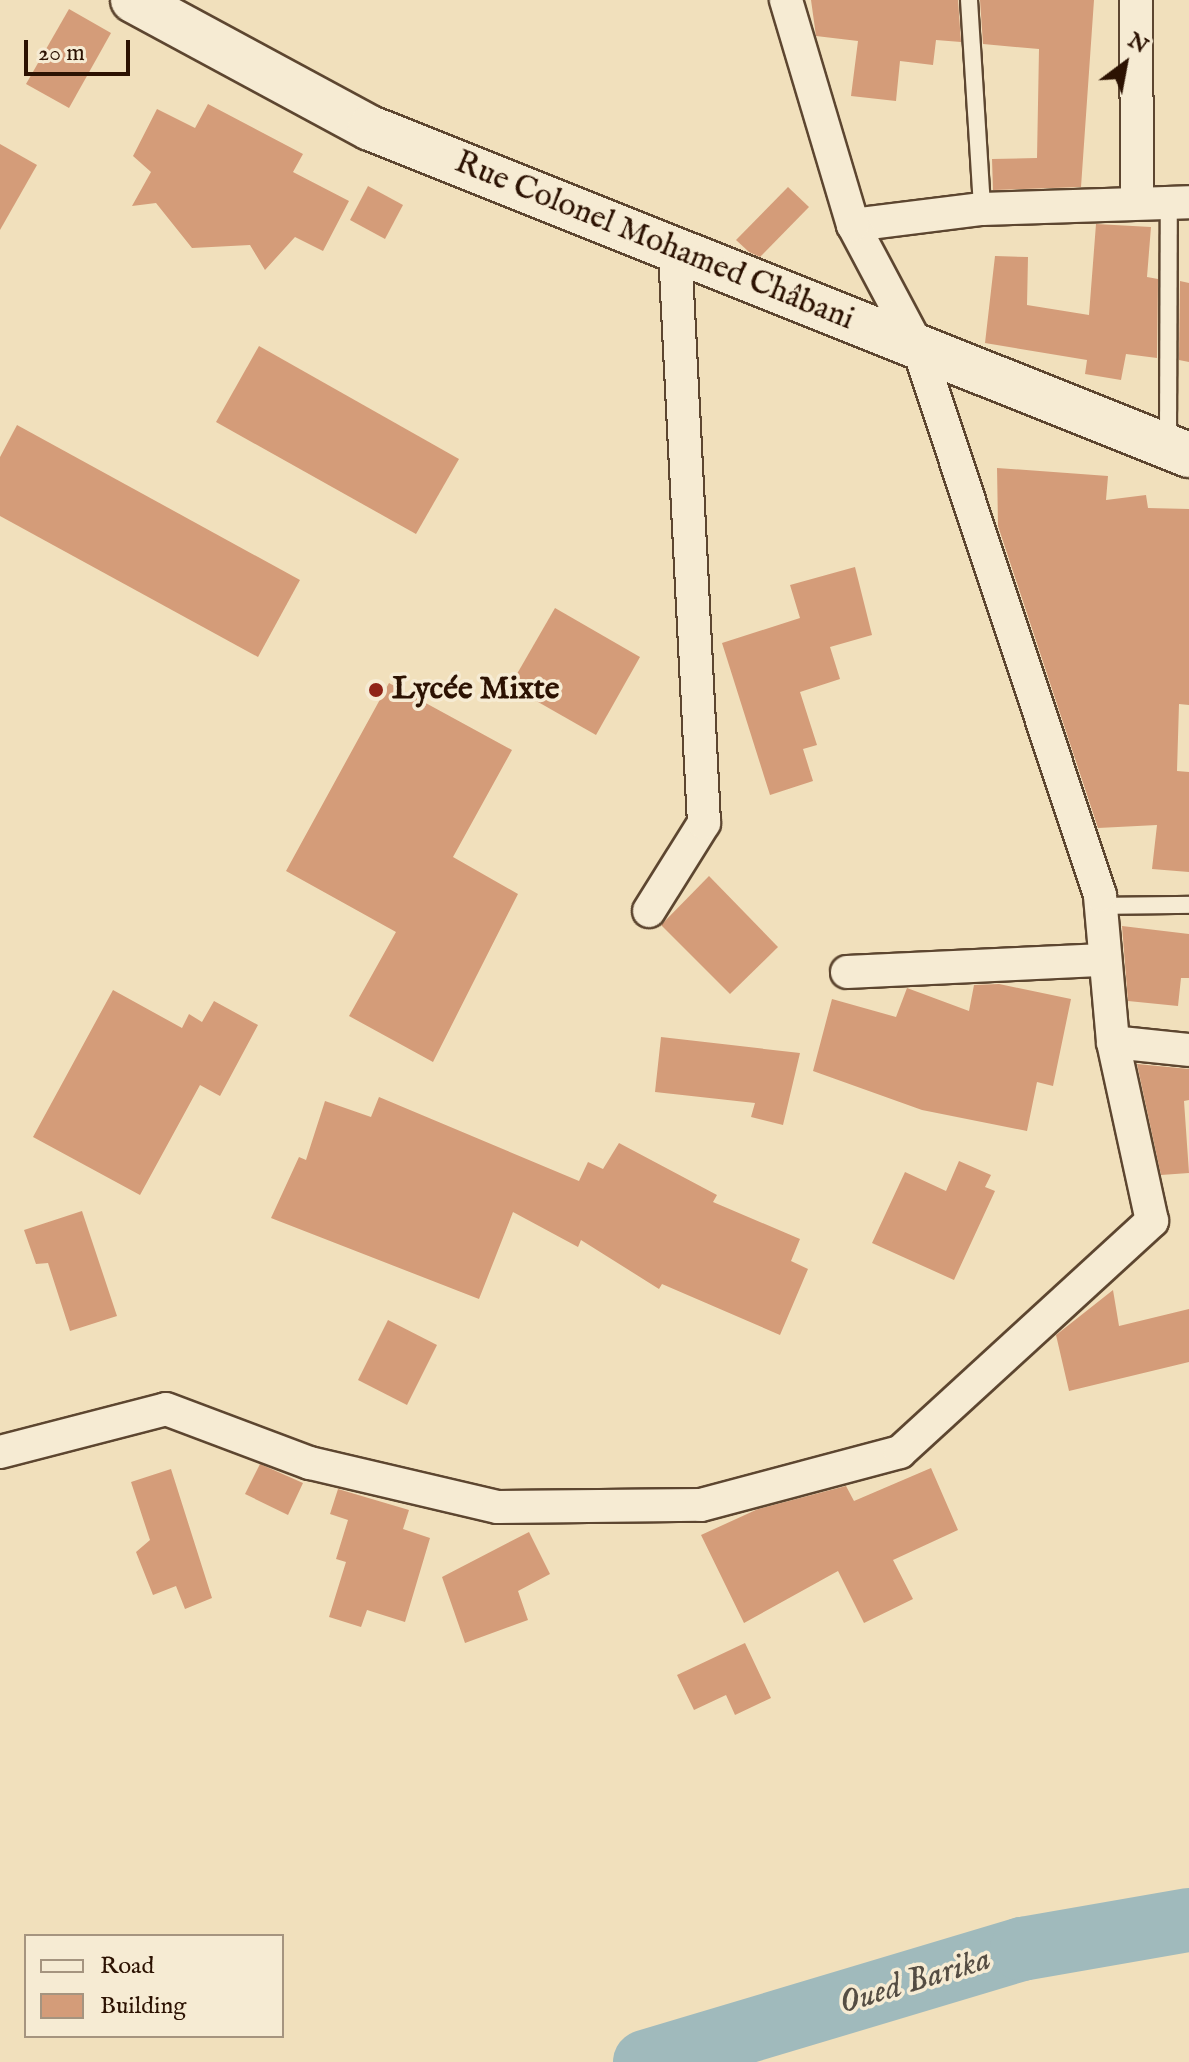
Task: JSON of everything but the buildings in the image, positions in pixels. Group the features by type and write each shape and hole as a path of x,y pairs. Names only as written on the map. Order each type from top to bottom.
{"main road":[{"name":"Rue Colonel Mohamed Châbani","path":"133,0 370,128 1178,451"}],"street":[{"path":"0,1452 166,1409 310,1463 498,1507 701,1505 900,1452 1152,1221 1113,1042 1101,906 918,347 853,225 786,0"},
{"path":"853,225 982,209 1165,203 1136,0"},
{"path":"649,911 704,823 675,250"},
{"path":"847,972 1104,960"},
{"path":"1113,1042 1189,1050"}],"lane":[{"path":"969,0 982,209"},
{"path":"1165,203 1178,451"},
{"path":"1101,906 1189,905"}],"waterway":[{"name":"Oued Barika","path":"645,2062 1022,1949 1189,1920"}],"place":[{"name":"Lycée Mixte","path":"376,690"}]}
